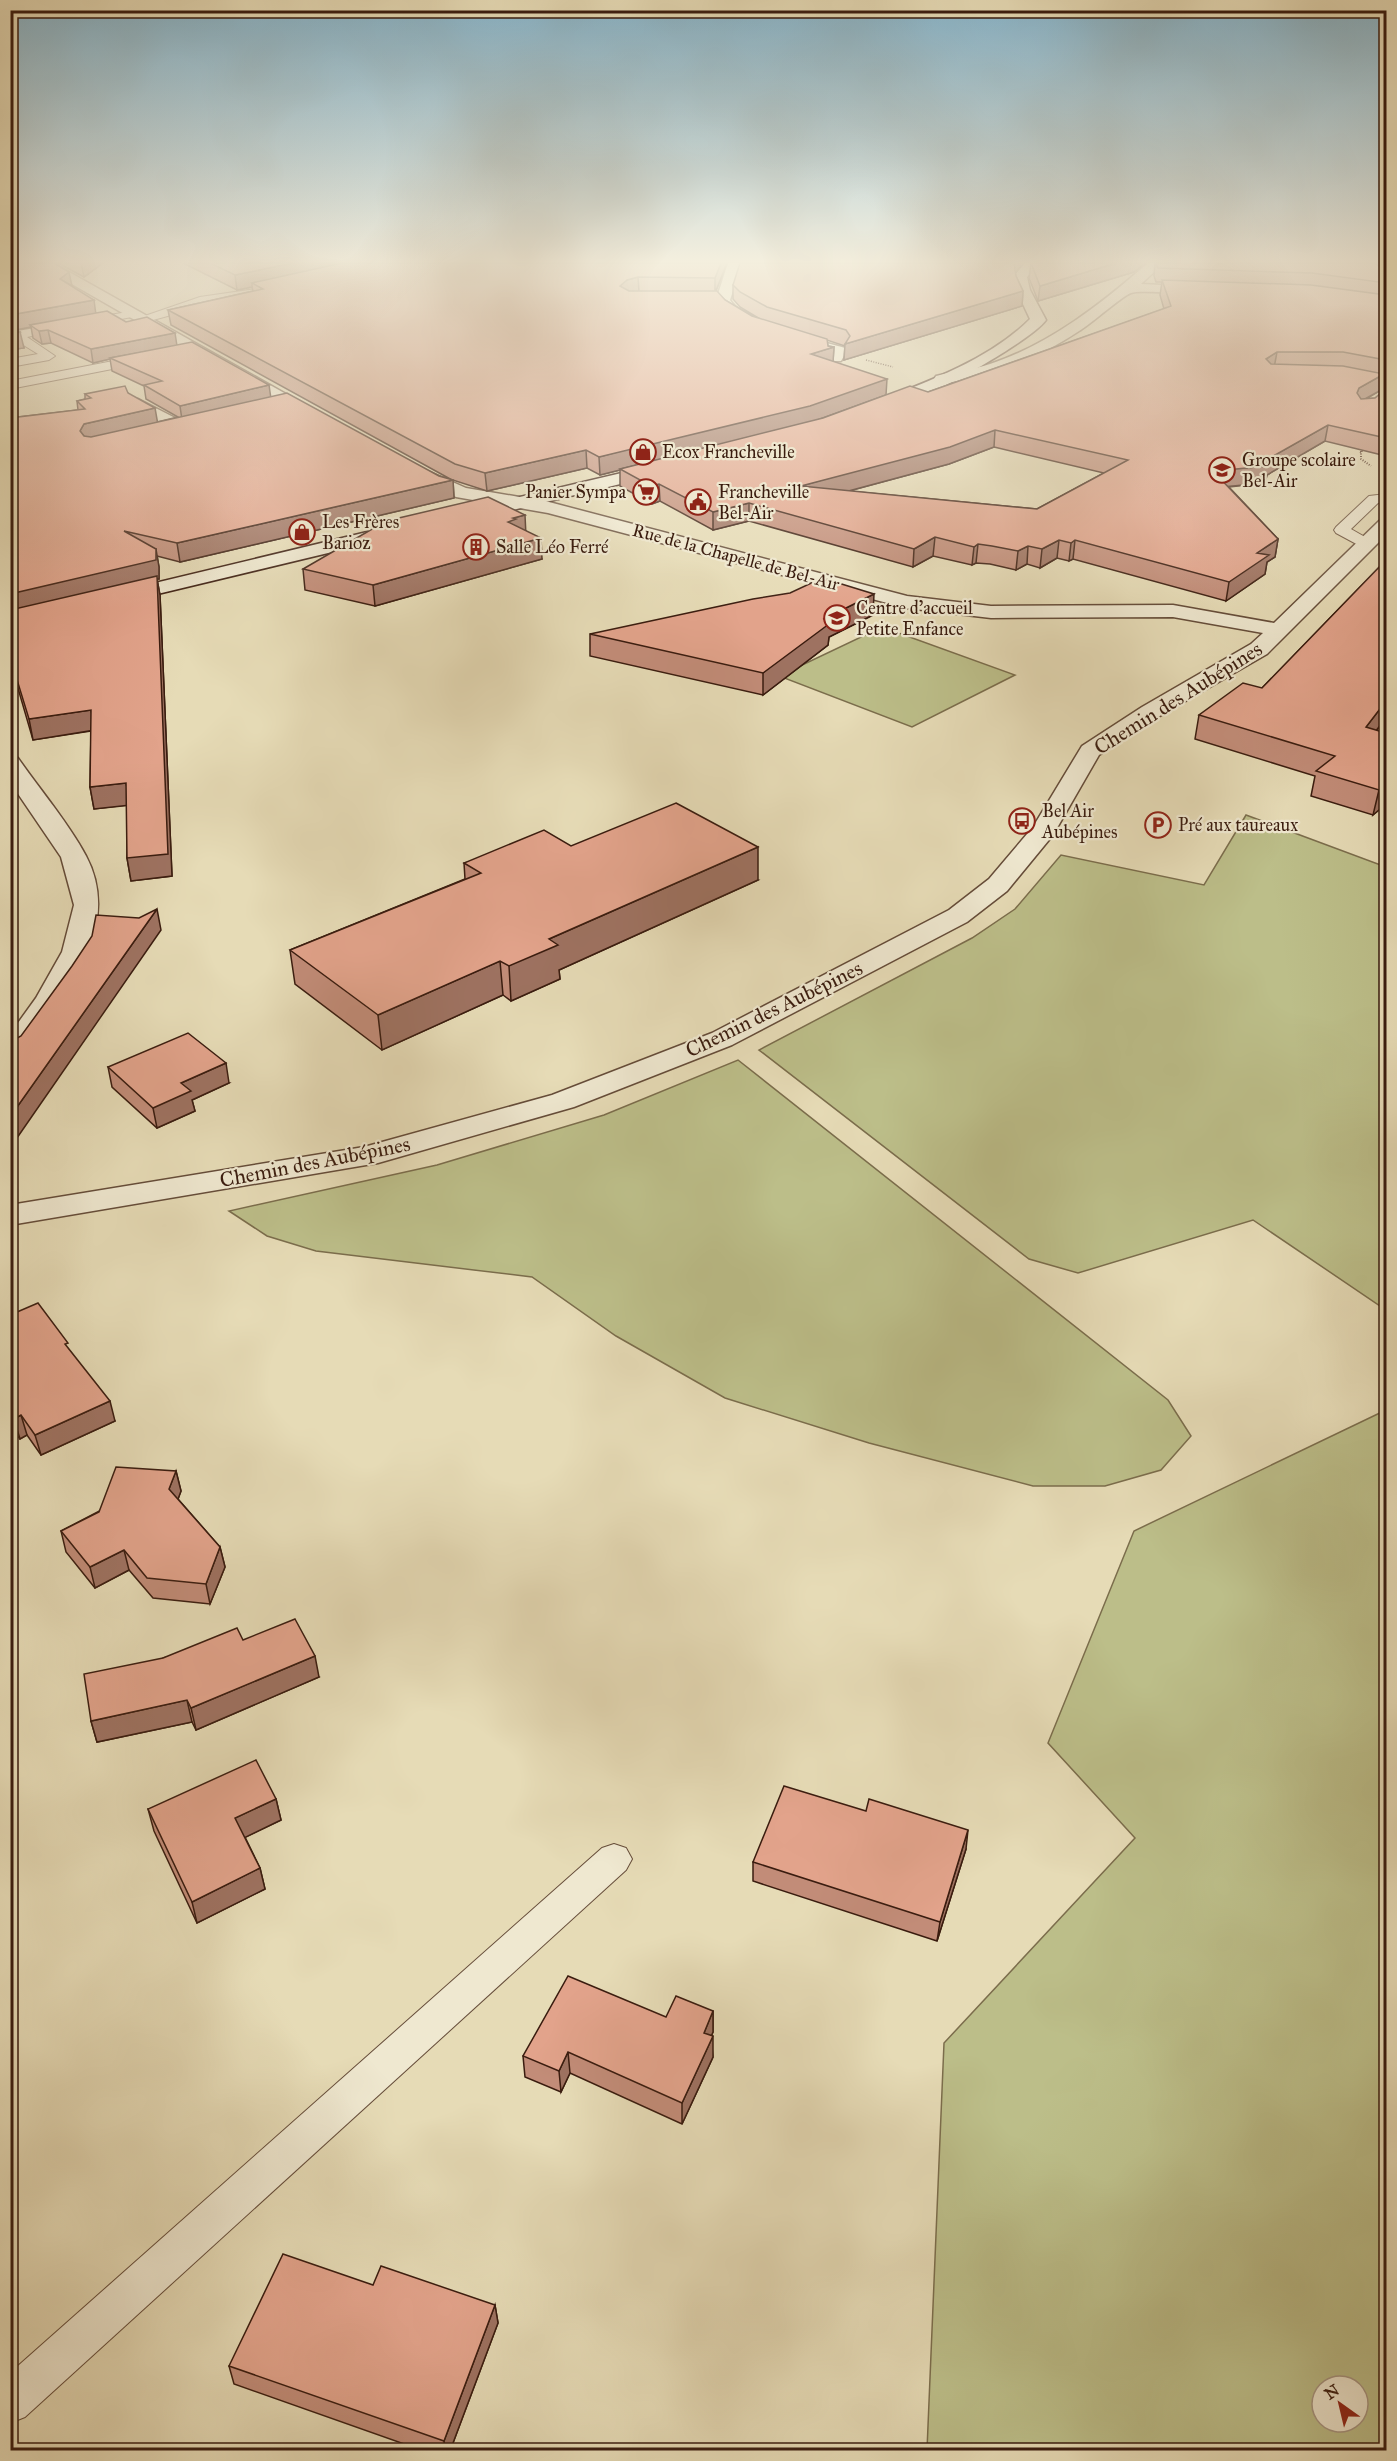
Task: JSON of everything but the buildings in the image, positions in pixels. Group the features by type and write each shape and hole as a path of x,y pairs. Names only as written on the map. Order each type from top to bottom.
{"street":[{"path":"246,378 328,423"},
{"path":"856,414 947,378"},
{"path":"267,407 289,402"},
{"path":"138,404 179,427"},
{"path":"158,432 201,422"},
{"name":"Rue de la Chapelle de Bel-Air","path":"398,461 448,488 577,515 906,602 991,612 1173,611 1279,630"},
{"path":"442,521 684,463"},
{"path":"100,601 411,528"},
{"name":"Chemin des Aubépines","path":"10,1215 367,1156 563,1101 722,1039 958,916 998,885 1044,830 1090,751 1150,712 1239,663 1259,649 1380,534"},
{"path":"10,763 74,857 87,905 76,952 50,999 10,1055"}],"lane":[{"path":"10,385 43,378"},
{"path":"28,391 49,378"},
{"path":"1380,534 1341,531 1374,499 1386,498"},
{"path":"10,2402 614,1859"}],"path":[{"path":"937,378 942,379"},
{"path":"1370,445 1360,452 1362,459 1371,466"}],"green space":[{"path":"882,627 1015,675 912,727 779,676"},
{"path":"1246,815 1386,867 1386,1310 1253,1220 1078,1273 1029,1259 759,1050 972,938 1015,909 1061,855 1204,885"},
{"path":"738,1060 1168,1400 1191,1436 1161,1470 1105,1486 1033,1486 869,1443 725,1398 616,1336 532,1277 316,1251 267,1236 229,1211 437,1165 604,1115"},
{"path":"1386,1410 1386,2450 927,2450 944,2043 1135,1838 1048,1743 1134,1531"}],"place":[{"name":"Ecox Francheville","path":"643,452"},
{"name":"Groupe scolaire Bel-Air","path":"1222,470"},
{"name":"Panier Sympa","path":"646,492"},
{"name":"Francheville Bel-Air","path":"698,502"},
{"name":"Les Frères Barioz","path":"302,532"},
{"name":"Salle Léo Ferré","path":"476,547"},
{"name":"Centre d'accueil Petite Enfance","path":"837,618"},
{"name":"Bel Air Aubépines","path":"1022,821"},
{"name":"Pré aux taureaux","path":"1158,825"}]}
